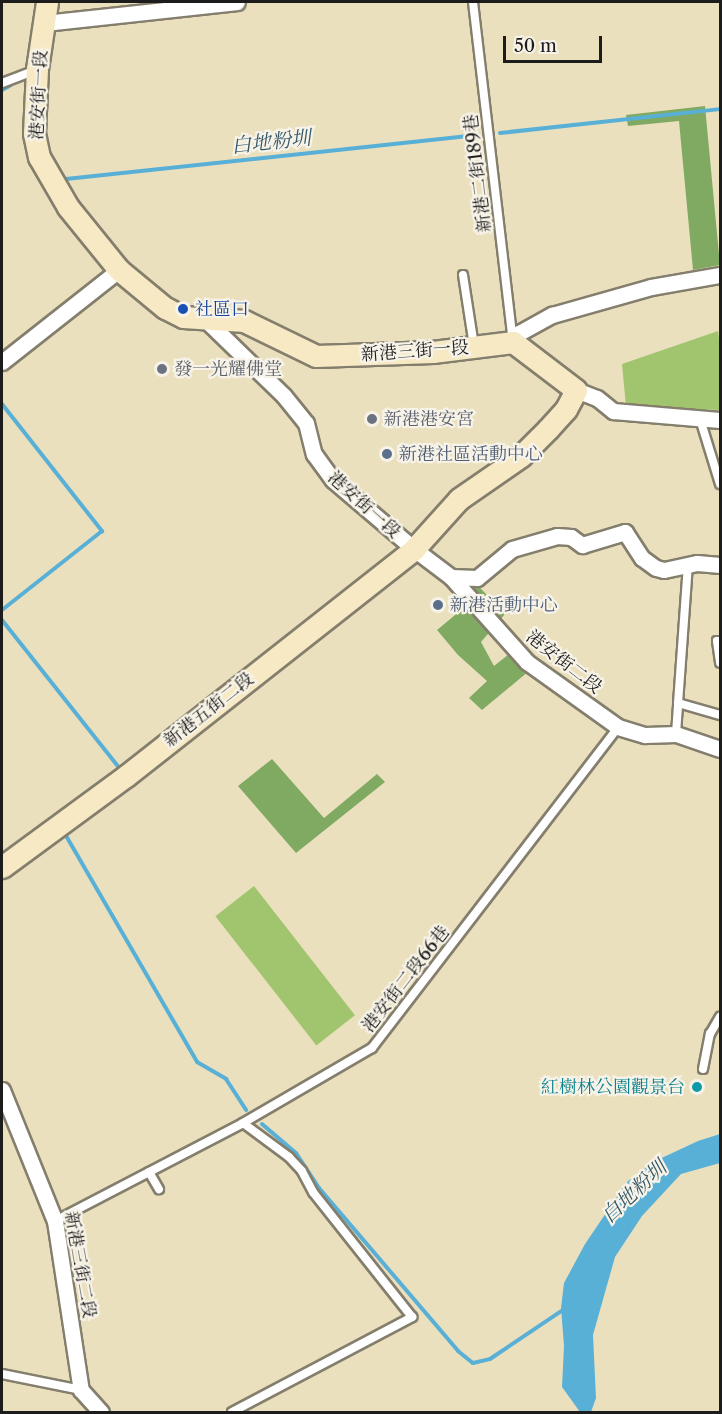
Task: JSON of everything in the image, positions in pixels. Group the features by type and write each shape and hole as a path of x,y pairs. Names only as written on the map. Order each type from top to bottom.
{"street":[{"name":"港安街一段","path":"47,2 37,69 34,133 39,157 68,207 119,270"},
{"path":"45,23 237,2"},
{"path":"2,362 119,270"},
{"name":"新港三街一段","path":"119,270 165,308 183,317 207,321 244,321 316,356 433,352 513,342"},
{"path":"720,275 651,287 552,315 519,333 513,342 576,390 597,398 613,411 720,420"},
{"name":"港安街一段","path":"207,321 284,396 306,423 315,454 333,480 414,549"},
{"name":"新港五街二段","path":"2,867 126,776 414,549 459,499 521,456 566,409 576,390"},
{"path":"451,577 477,578 513,549 562,535 571,537 582,545 626,532 648,564 664,570 688,564 720,565"},
{"name":"港安街二段","path":"414,549 451,577 489,623 526,662 618,727 645,735 676,734 720,749"},
{"name":"新港三街二段","path":"2,1090 55,1221 81,1390"},
{"path":"81,1390 101,1413"}],"lane":[{"name":"新港二街189巷","path":"473,2 513,342"},
{"path":"2,83 37,69"},
{"path":"463,275 474,347"},
{"path":"700,419 720,484"},
{"path":"676,734 688,564"},
{"path":"720,640 717,641 720,663"},
{"path":"678,704 720,715"},
{"name":"港安街二段66巷","path":"55,1221 243,1123 372,1048 618,727"},
{"path":"691,739 720,742"},
{"path":"703,1069 710,1034 720,1017"},
{"path":"232,1413 412,1317 313,1192 303,1171 289,1157 243,1123"},
{"path":"149,1172 159,1189"},
{"path":"2,1374 81,1390"}],"green space":[{"path":"705,106 720,265 693,270 679,121 628,126 626,115"},
{"path":"718,331 720,410 626,407 622,364"},
{"path":"465,572 505,614 481,642 494,666 509,654 529,671 482,710 469,698 487,681 458,655 437,630 472,601"},
{"path":"272,759 324,818 377,774 385,782 296,853 238,786"},
{"path":"254,886 355,1015 316,1045 215,916"}],"water":[{"path":"720,1134 720,1163 681,1174 642,1216 615,1257 593,1335 596,1398 591,1412 580,1412 562,1387 564,1346 561,1308 564,1283 585,1244 627,1182 653,1162 698,1141"}],"waterway":[{"name":"白地粉圳","path":"2,90 11,85"},
{"name":"白地粉圳","path":"500,133 720,109"},
{"name":"白地粉圳","path":"66,179 478,135"},
{"path":"2,404 102,531 2,610"},
{"path":"2,620 120,769 118,771"},
{"path":"65,834 197,1062 226,1079 246,1110"},
{"path":"262,1124 296,1153 319,1188 458,1351 473,1363 490,1359 566,1308"}],"place":[{"name":"社區口","path":"183,309"},
{"name":"發一光耀佛堂","path":"162,369"},
{"name":"新港港安宮","path":"372,419"},
{"name":"新港社區活動中心","path":"387,454"},
{"name":"新港活動中心","path":"438,605"},
{"name":"紅樹林公園觀景台","path":"697,1087"}]}
